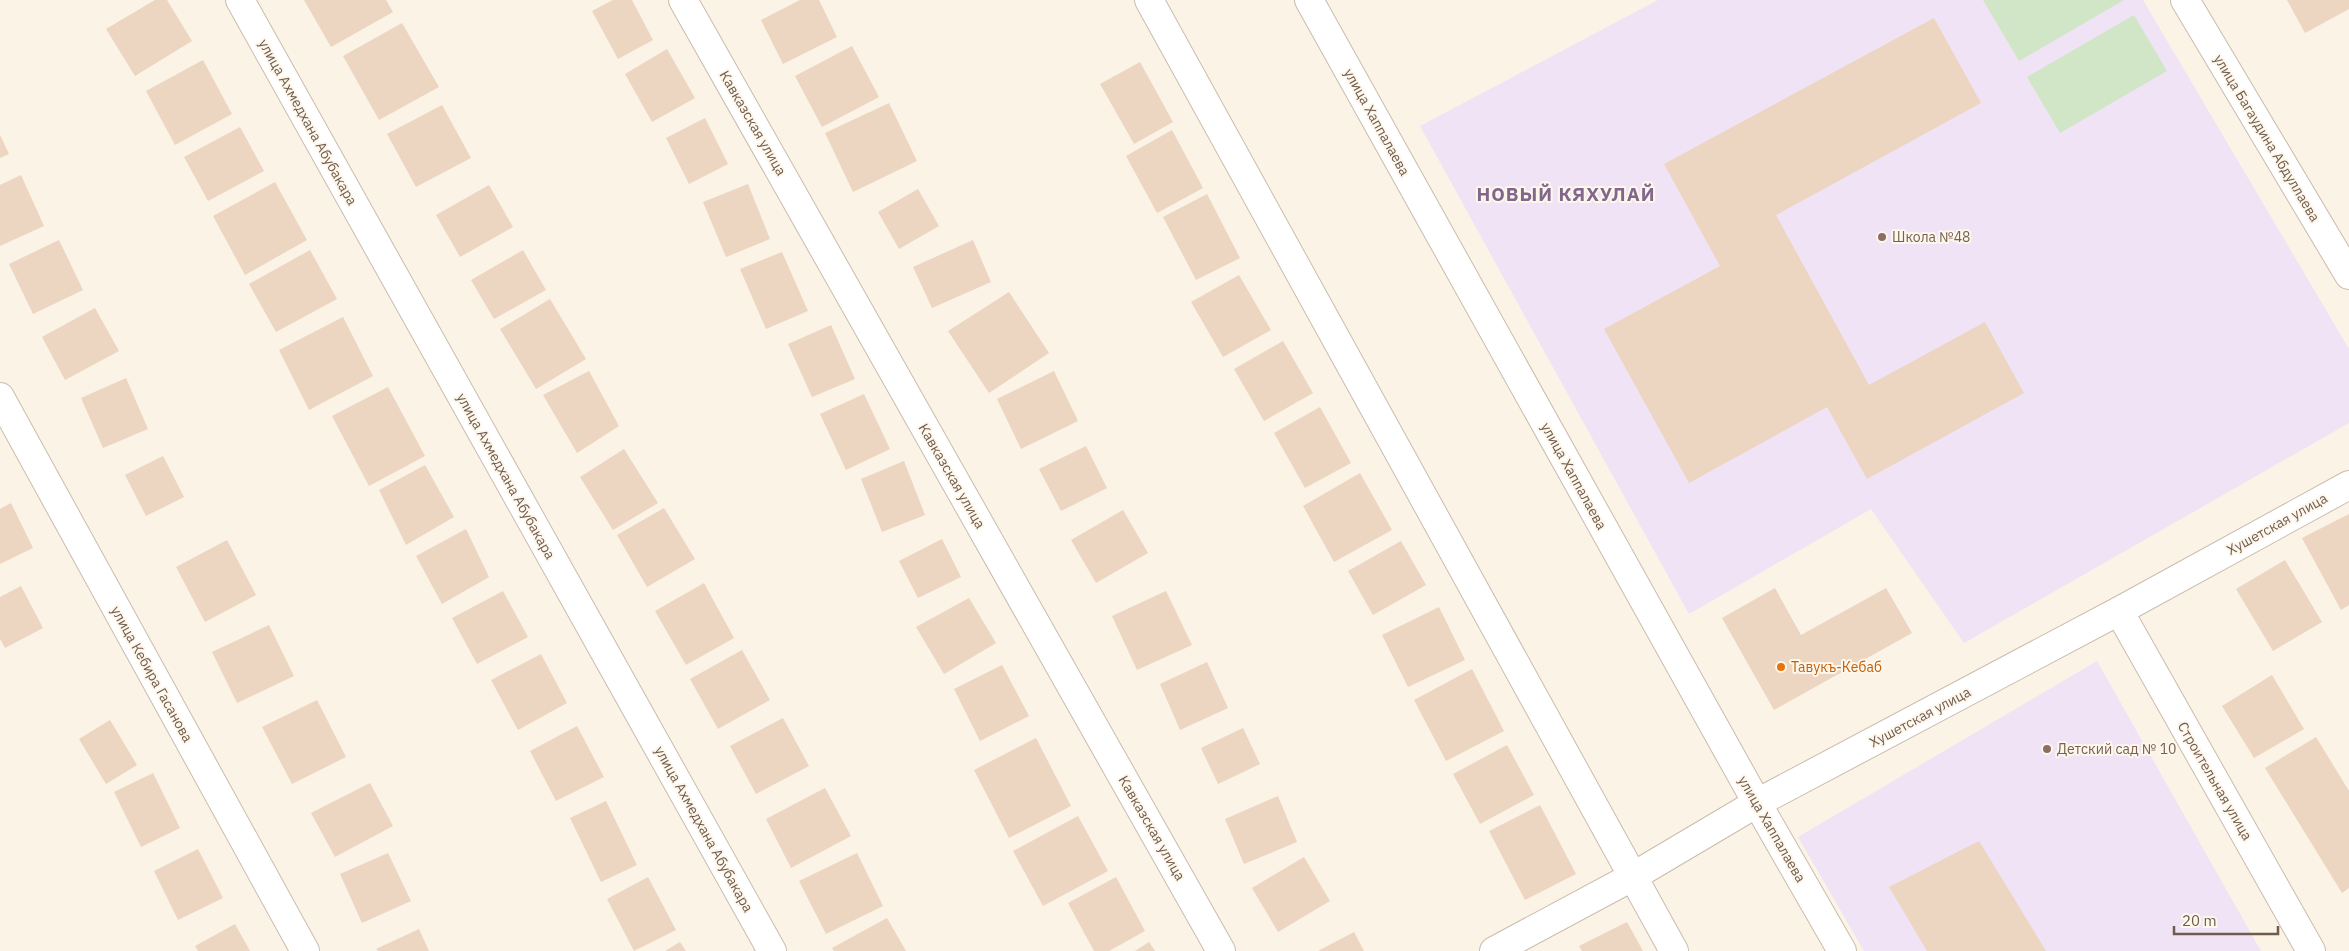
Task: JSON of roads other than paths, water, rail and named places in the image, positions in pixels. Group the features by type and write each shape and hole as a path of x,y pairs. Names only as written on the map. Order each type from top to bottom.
{"street":[{"name":"улица Ахмедхана Абубакара","path":"240,0 772,951"},
{"name":"Кавказская улица","path":"683,0 1221,951"},
{"path":"1149,0 1674,951"},
{"name":"улица Хаппалаева","path":"1309,0 1757,803 1842,951"},
{"name":"улица Багаудина Абдуллаева","path":"2185,0 2349,275"},
{"name":"улица Кебира Гасанова","path":"0,397 305,951"},
{"name":"Хушетская улица","path":"1494,951 1632,877 1757,803 2119,611 2349,485"},
{"name":"Строительная улица","path":"2119,611 2311,951"}],"place":[{"name":"Школа №48","path":"1882,237"},
{"name":"Тавукъ-Кебаб","path":"1781,667"},
{"name":"Детский сад № 10","path":"2047,749"}],"district":[{"name":"НОВЫЙ КЯХУЛАЙ","path":"1566,194"}]}
